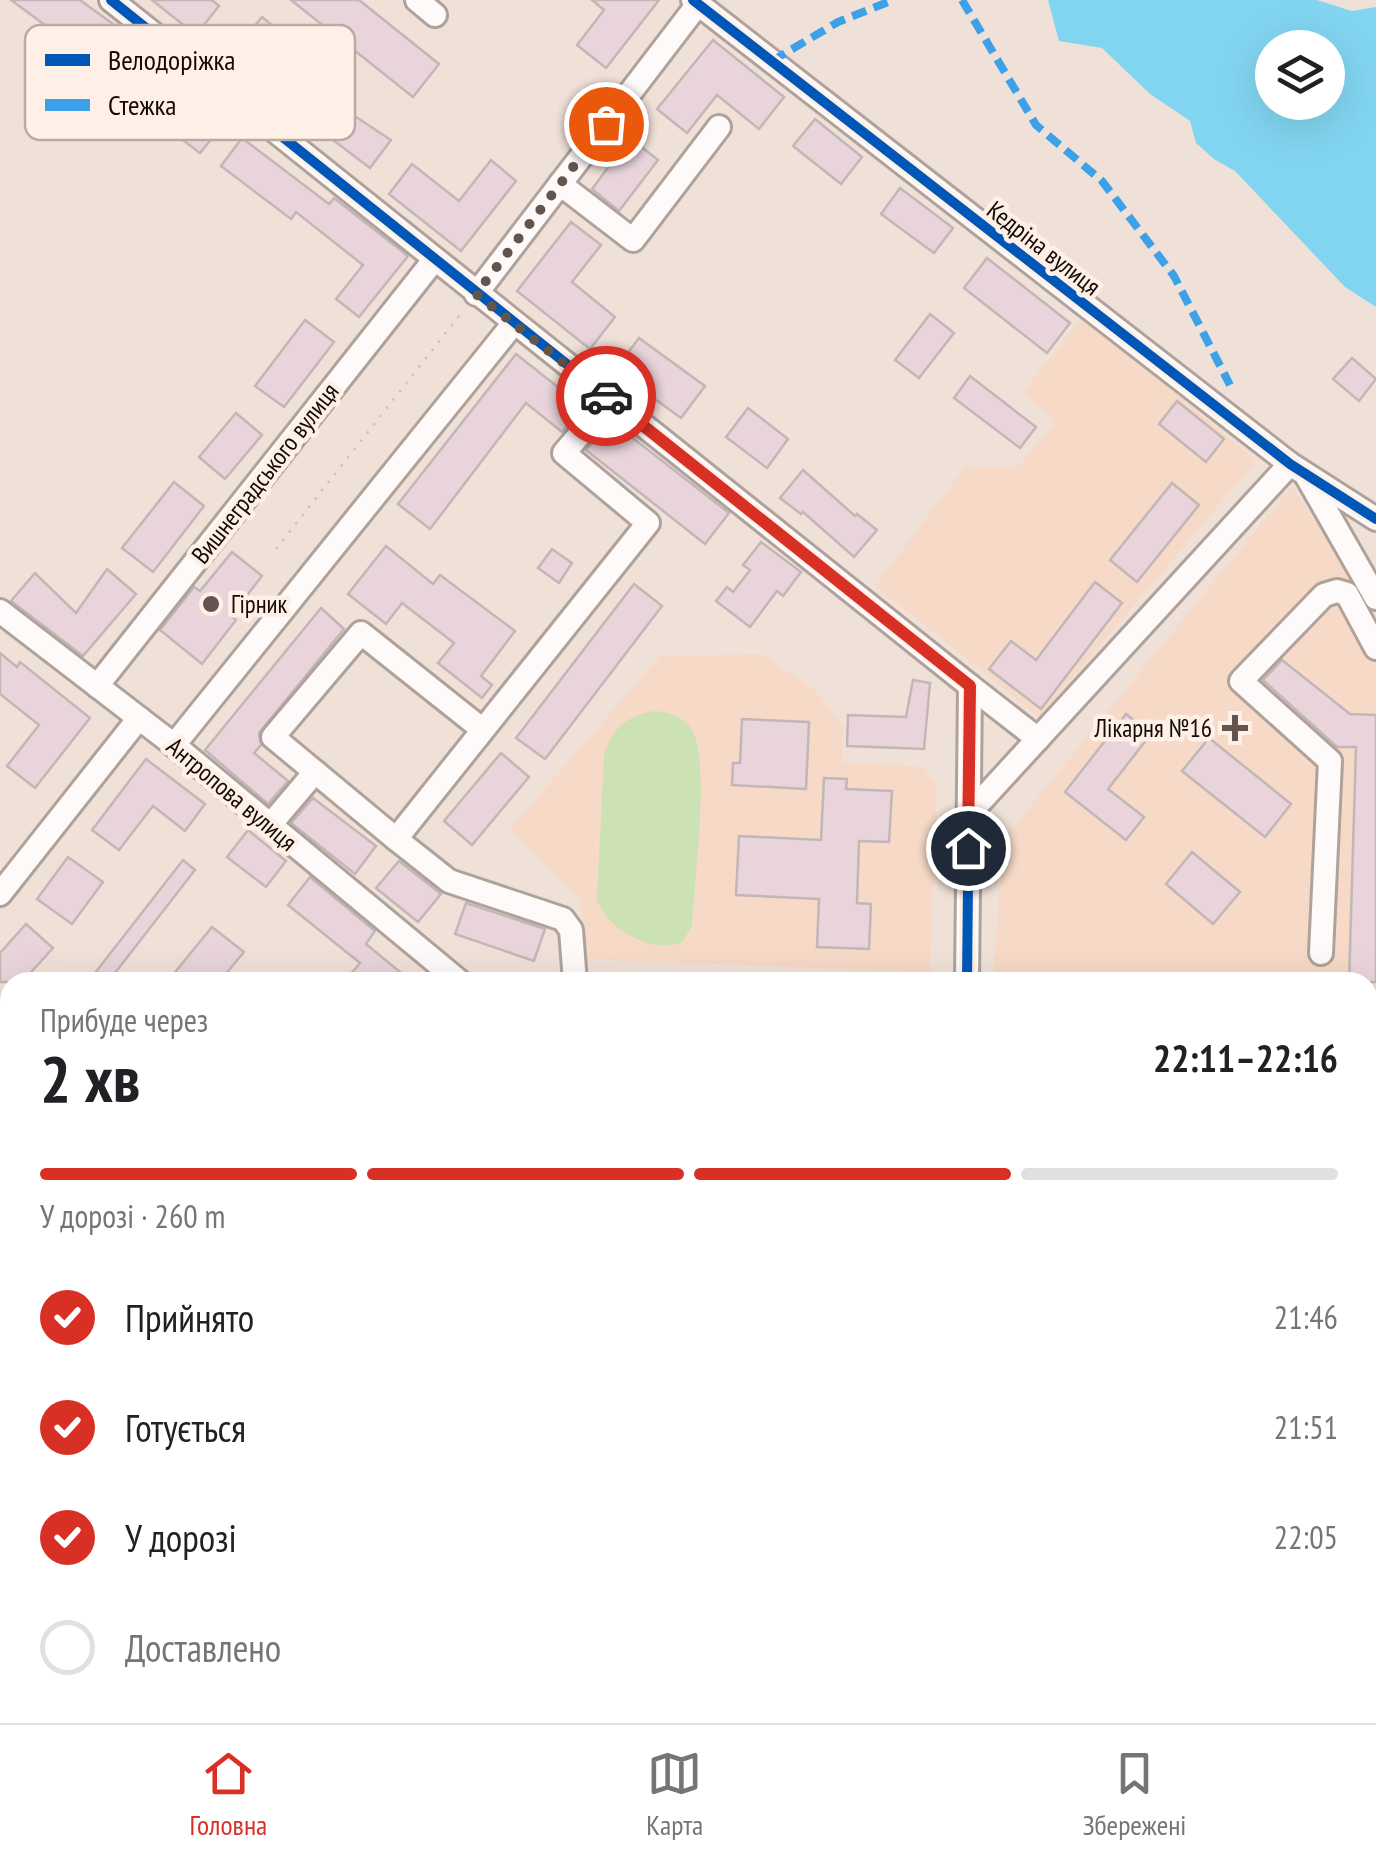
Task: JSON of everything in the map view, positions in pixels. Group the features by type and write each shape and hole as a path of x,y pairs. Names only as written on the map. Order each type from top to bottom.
{"street":[{"path":"111,0 142,25"},
{"path":"476,294 696,2"},
{"name":"Кедріна вулиця","path":"696,2 1297,469 1376,519"},
{"path":"560,184 632,240 719,127"},
{"path":"285,140 1038,739"},
{"name":"Вишнеградського вулиця","path":"97,686 434,260"},
{"path":"174,746 514,323"},
{"path":"396,839 648,523 564,454 610,400"},
{"path":"969,814 1297,469"},
{"name":"Кедріна вулиця","path":"1297,469 1376,598"},
{"path":"1376,566 1376,598"},
{"path":"1321,953 1330,762 1241,681 1324,596 1336,590 1347,594 1376,648"},
{"name":"Антропова вулиця","path":"0,611 174,746 448,972"},
{"path":"483,730 361,634 273,737 449,881 563,919 571,930 574,972"},
{"path":"967,972 970,686"},
{"path":"0,894 138,718"},
{"path":"270,825 316,772"}],"path":[{"path":"276,548 476,294"}],"shaded area":[{"path":"1084,316 1256,461 1039,717 875,586 965,467 1018,467 1056,421 1022,393"},
{"name":"Лікарня №16","path":"1292,486 1376,616 1376,972 994,972 1003,840"},
{"path":"762,654 814,689 843,726 842,762 923,767 937,784 930,972 586,959 580,899 510,829 660,656"}],"green space":[{"path":"654,711 676,716 690,727 698,748 700,771 692,926 682,942 670,945 632,937 610,920 597,899 604,755 611,737 622,725"}],"water":[{"path":"1048,0 1317,0 1352,11 1376,7 1376,307 1345,287 1235,171 1196,143 1190,121 1150,94 1102,48 1059,41"}],"building":[{"path":"11,0 80,0 113,24 112,25 45,25"},
{"path":"152,0 212,0 219,6 204,25 183,25"},
{"path":"291,0 359,0 439,64 413,97 355,51 355,25 322,25"},
{"path":"592,0 659,0 606,68 577,45 604,10"},
{"path":"262,17 272,25 256,25"},
{"path":"713,40 784,97 759,129 717,95 687,133 657,109"},
{"path":"355,116 391,140 370,168 333,140 355,140"},
{"path":"815,119 862,157 841,184 793,146"},
{"path":"630,138 658,160 619,211 592,189"},
{"path":"183,140 211,140 200,153"},
{"path":"240,140 245,140 329,204 334,198 408,256 359,317 336,299 363,265 296,212 291,219 221,166"},
{"path":"491,160 516,181 461,251 389,194 412,164 459,201"},
{"path":"900,188 953,228 934,253 881,214"},
{"path":"571,222 601,245 572,282 615,317 590,349 517,291"},
{"path":"987,258 1070,323 1047,353 964,288"},
{"path":"930,314 954,333 919,378 895,360"},
{"path":"305,320 334,342 284,407 255,386"},
{"path":"639,338 705,386 681,418 615,370"},
{"path":"516,354 583,407 562,432 526,403 430,529 398,504"},
{"path":"1352,358 1376,379 1359,401 1333,379"},
{"path":"970,376 1036,427 1020,448 954,398"},
{"path":"1177,401 1224,439 1206,462 1159,424"},
{"path":"748,408 788,439 767,468 726,437"},
{"path":"236,413 262,435 225,479 199,457"},
{"path":"611,421 729,513 705,544 586,450"},
{"path":"803,470 877,530 854,557 803,512 780,498"},
{"path":"174,482 204,506 153,572 122,548"},
{"path":"1172,483 1199,505 1137,582 1110,560"},
{"path":"761,542 801,572 783,596 777,591 750,627 716,601 727,587 733,592 750,570 743,565"},
{"path":"386,546 433,584 440,575 515,631 481,676 492,685 482,698 438,663 454,643 402,603 386,624 348,594"},
{"path":"552,549 572,563 559,583 538,568"},
{"name":"Гірник","path":"232,552 262,576 231,616 236,620 202,664 160,630 194,587 200,591"},
{"path":"107,569 136,594 83,656 11,601 35,573 76,613"},
{"path":"1095,582 1122,603 1041,709 989,669 1011,641 1036,660"},
{"path":"634,584 662,606 545,759 516,738"},
{"path":"321,608 344,629 259,733 261,745 254,753 288,781 268,804 205,750"},
{"path":"0,653 17,667 20,662 90,718 35,788 7,766 39,725 0,694"},
{"path":"1282,660 1350,714 1376,715 1376,972 1349,972 1356,747 1337,747 1263,680"},
{"path":"913,680 930,683 924,749 847,746 848,715 906,717"},
{"path":"1126,714 1151,734 1108,789 1144,817 1126,840 1065,792"},
{"path":"742,719 809,722 806,789 732,785 733,763 740,763"},
{"path":"1209,738 1291,804 1265,837 1182,771"},
{"path":"501,753 529,777 472,845 444,821"},
{"path":"146,759 205,804 185,831 153,806 119,850 92,830"},
{"path":"824,778 847,779 846,789 892,791 889,842 859,841 857,903 871,904 869,949 817,947 819,899 736,895 739,836 821,840"},
{"path":"313,798 376,846 355,874 291,823"},
{"path":"248,830 286,861 266,887 227,857"},
{"path":"1192,852 1240,892 1213,924 1166,884"},
{"path":"68,857 103,882 72,924 37,899"},
{"path":"183,860 195,870 116,972 96,972"},
{"path":"399,861 441,894 418,922 376,888"},
{"path":"310,877 375,931 366,944 400,972 352,972 360,963 288,905"},
{"path":"466,903 545,929 534,961 455,934"},
{"path":"26,924 53,948 31,972 0,972 0,953"},
{"path":"212,927 244,952 227,972 175,972"}],"marked path":[{"path":"772,61 838,22 893,0"},
{"path":"962,0 1036,125 1102,181 1174,276 1230,385"}],"cycle path":[{"path":"111,0 142,25"},
{"path":"693,0 1290,464 1376,519"},
{"path":"286,140 970,686 967,972"}],"way so far":[{"path":"606,124 476,294 606,396"}],"place":[{"name":"Гірник","path":"211,604"},
{"name":"Лікарня №16","path":"1235,728"}],"route":[{"path":"606,396 970,686 968,848"}]}
